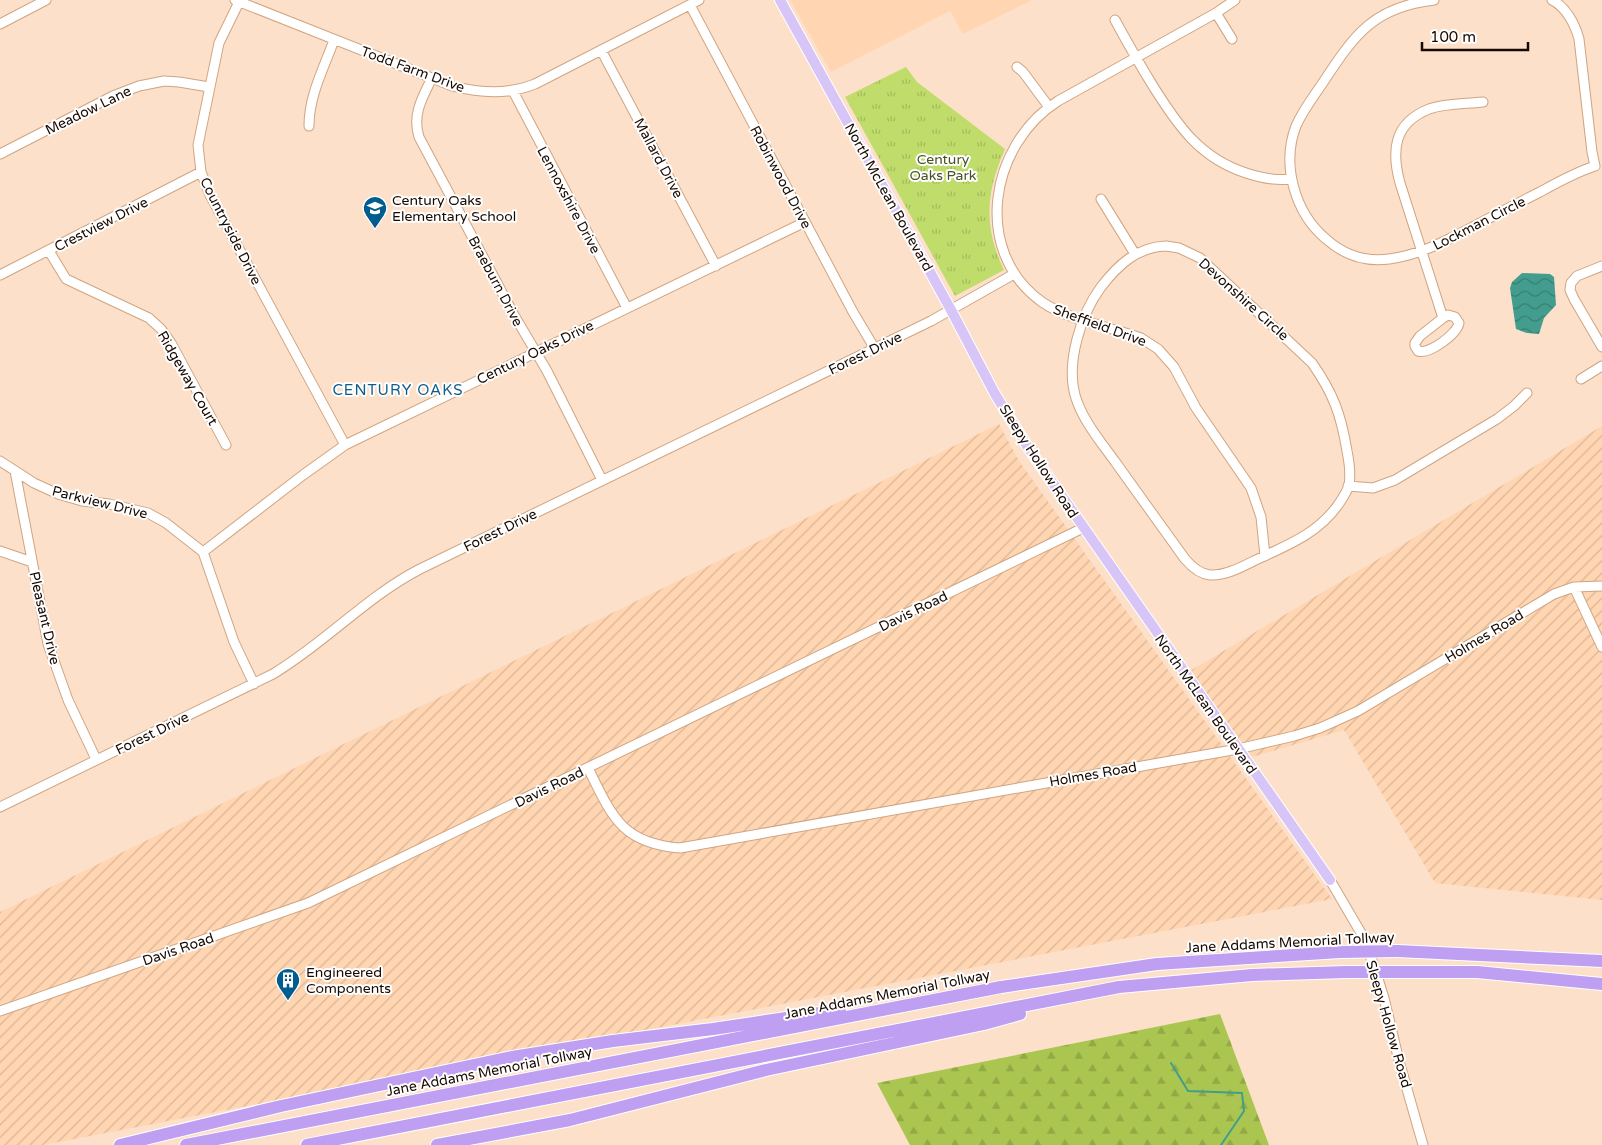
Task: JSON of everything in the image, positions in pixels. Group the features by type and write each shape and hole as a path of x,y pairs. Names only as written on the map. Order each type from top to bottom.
{"highway":[{"name":"Jane Addams Memorial Tollway","path":"186,1145 1001,987 1157,964 1340,952 1397,951 1602,961"},
{"path":"306,1145 1119,987 1252,975 1346,972 1477,972 1602,984"},
{"path":"120,1145 281,1106 512,1057 613,1041 713,1029 1001,987"},
{"path":"437,1145 570,1120 766,1070 984,1024 1094,992"}],"main road":[{"name":"North McLean Boulevard","path":"780,0 951,310 995,394"},
{"name":"Sleepy Hollow Road","path":"995,394 1029,449 1083,528"},
{"name":"North McLean Boulevard","path":"1083,528 1330,880"}],"street":[{"path":"0,24 46,0"},
{"name":"Todd Farm Drive","path":"237,1 452,86 497,93 513,91 535,84 699,0"},
{"name":"Lockman Circle","path":"1434,0 1408,4 1387,12 1370,23 1350,42 1304,110 1296,127 1291,149 1291,178 1296,196 1318,232 1340,249 1355,256 1373,260 1397,258 1431,249 1569,176 1595,166 1579,39 1572,21 1555,1"},
{"name":"Countryside Drive","path":"237,1 219,42 209,87 198,145 201,172 216,207 345,445"},
{"name":"Sheffield Drive","path":"1232,1 1216,13 1049,107 1032,123 1016,145 1004,168 998,193 998,230 1006,257 1014,274 1041,302 1059,311 1141,338 1158,349 1174,367 1196,408 1254,495 1262,517 1265,556"},
{"name":"Robinwood Drive","path":"690,5 853,312 875,349"},
{"path":"1216,13 1232,39"},
{"path":"1115,20 1136,58 1178,125 1191,140 1206,153 1224,164 1252,175 1273,179 1291,178"},
{"path":"309,126 309,112 314,94 334,40"},
{"name":"Mallard Drive","path":"601,50 716,266"},
{"path":"1017,68 1049,107"},
{"name":"Braeburn Drive","path":"432,78 417,110 419,137 514,315 547,371 602,480"},
{"name":"Meadow Lane","path":"0,154 113,96 138,86 151,83 179,82 209,87"},
{"name":"Lennoxshire Drive","path":"513,91 627,308"},
{"path":"1443,318 1396,167 1395,153 1398,138 1406,125 1419,114 1431,109 1483,102"},
{"name":"Crestview Drive","path":"0,276 201,172"},
{"path":"1101,199 1135,254"},
{"name":"Century Oaks Drive","path":"203,552 345,445 805,222"},
{"name":"Devonshire Circle","path":"1166,246 1179,248 1200,258 1312,363 1332,396 1342,422 1348,458 1348,486 1337,507 1318,527 1297,541 1222,574 1209,575 1194,569 1185,559 1094,432 1079,406 1073,384 1072,363 1076,346 1084,320 1096,294 1118,268 1135,254 1150,248 1166,246"},
{"name":"Ridgeway Court","path":"49,251 66,279 144,316 161,328 172,343 226,445"},
{"path":"1602,266 1577,276 1570,290 1602,347"},
{"name":"Forest Drive","path":"0,807 254,684 294,661 364,605 401,579 875,349 931,321 1014,274"},
{"path":"1448,316 1455,317 1459,323 1456,330 1431,350 1424,353 1418,351 1415,346 1417,339 1443,318 1448,316"},
{"path":"1581,379 1602,366"},
{"path":"1348,486 1373,488 1395,480 1497,419 1514,406 1526,393"},
{"name":"Parkview Drive","path":"0,461 34,483 58,494 82,501 109,504 148,513 166,523 203,552"},
{"name":"Pleasant Drive","path":"15,471 44,627 56,670 96,759"},
{"name":"Davis Road","path":"0,1011 308,902 1083,528"},
{"path":"0,551 32,562"},
{"path":"203,552 234,642 254,684"},
{"name":"Holmes Road","path":"588,768 609,810 630,834 653,844 680,848 1238,749 1320,728 1358,711 1544,600 1574,587 1602,586"},
{"path":"1574,587 1602,647"},
{"name":"Sleepy Hollow Road","path":"1330,880 1361,933 1373,963 1423,1145"}],"shaded area":[{"path":"790,0 1032,0 963,34 950,11 831,72"},
{"path":"999,424 1019,461 1332,899 43,1145 0,1145 0,912"},
{"path":"1602,426 1602,900 1435,883 1344,730 1252,757 1190,671"}],"green space":[{"name":"Century Oaks Park","path":"906,67 917,82 1005,149 994,180 989,209 993,239 1004,270 955,296 845,97"},
{"path":"1220,1014 1269,1145 910,1145 877,1083"}],"water":[{"path":"1522,273 1550,274 1554,277 1556,305 1544,318 1539,334 1527,333 1516,329 1510,288 1512,282"}],"waterway":[{"path":"1171,1063 1188,1091 1242,1093 1244,1111 1221,1145"}],"place":[{"name":"Century Oaks Elementary School","path":"375,229"},
{"name":"Engineered Components","path":"288,1001"}],"district":[{"name":"CENTURY OAKS","path":"398,390"}]}
